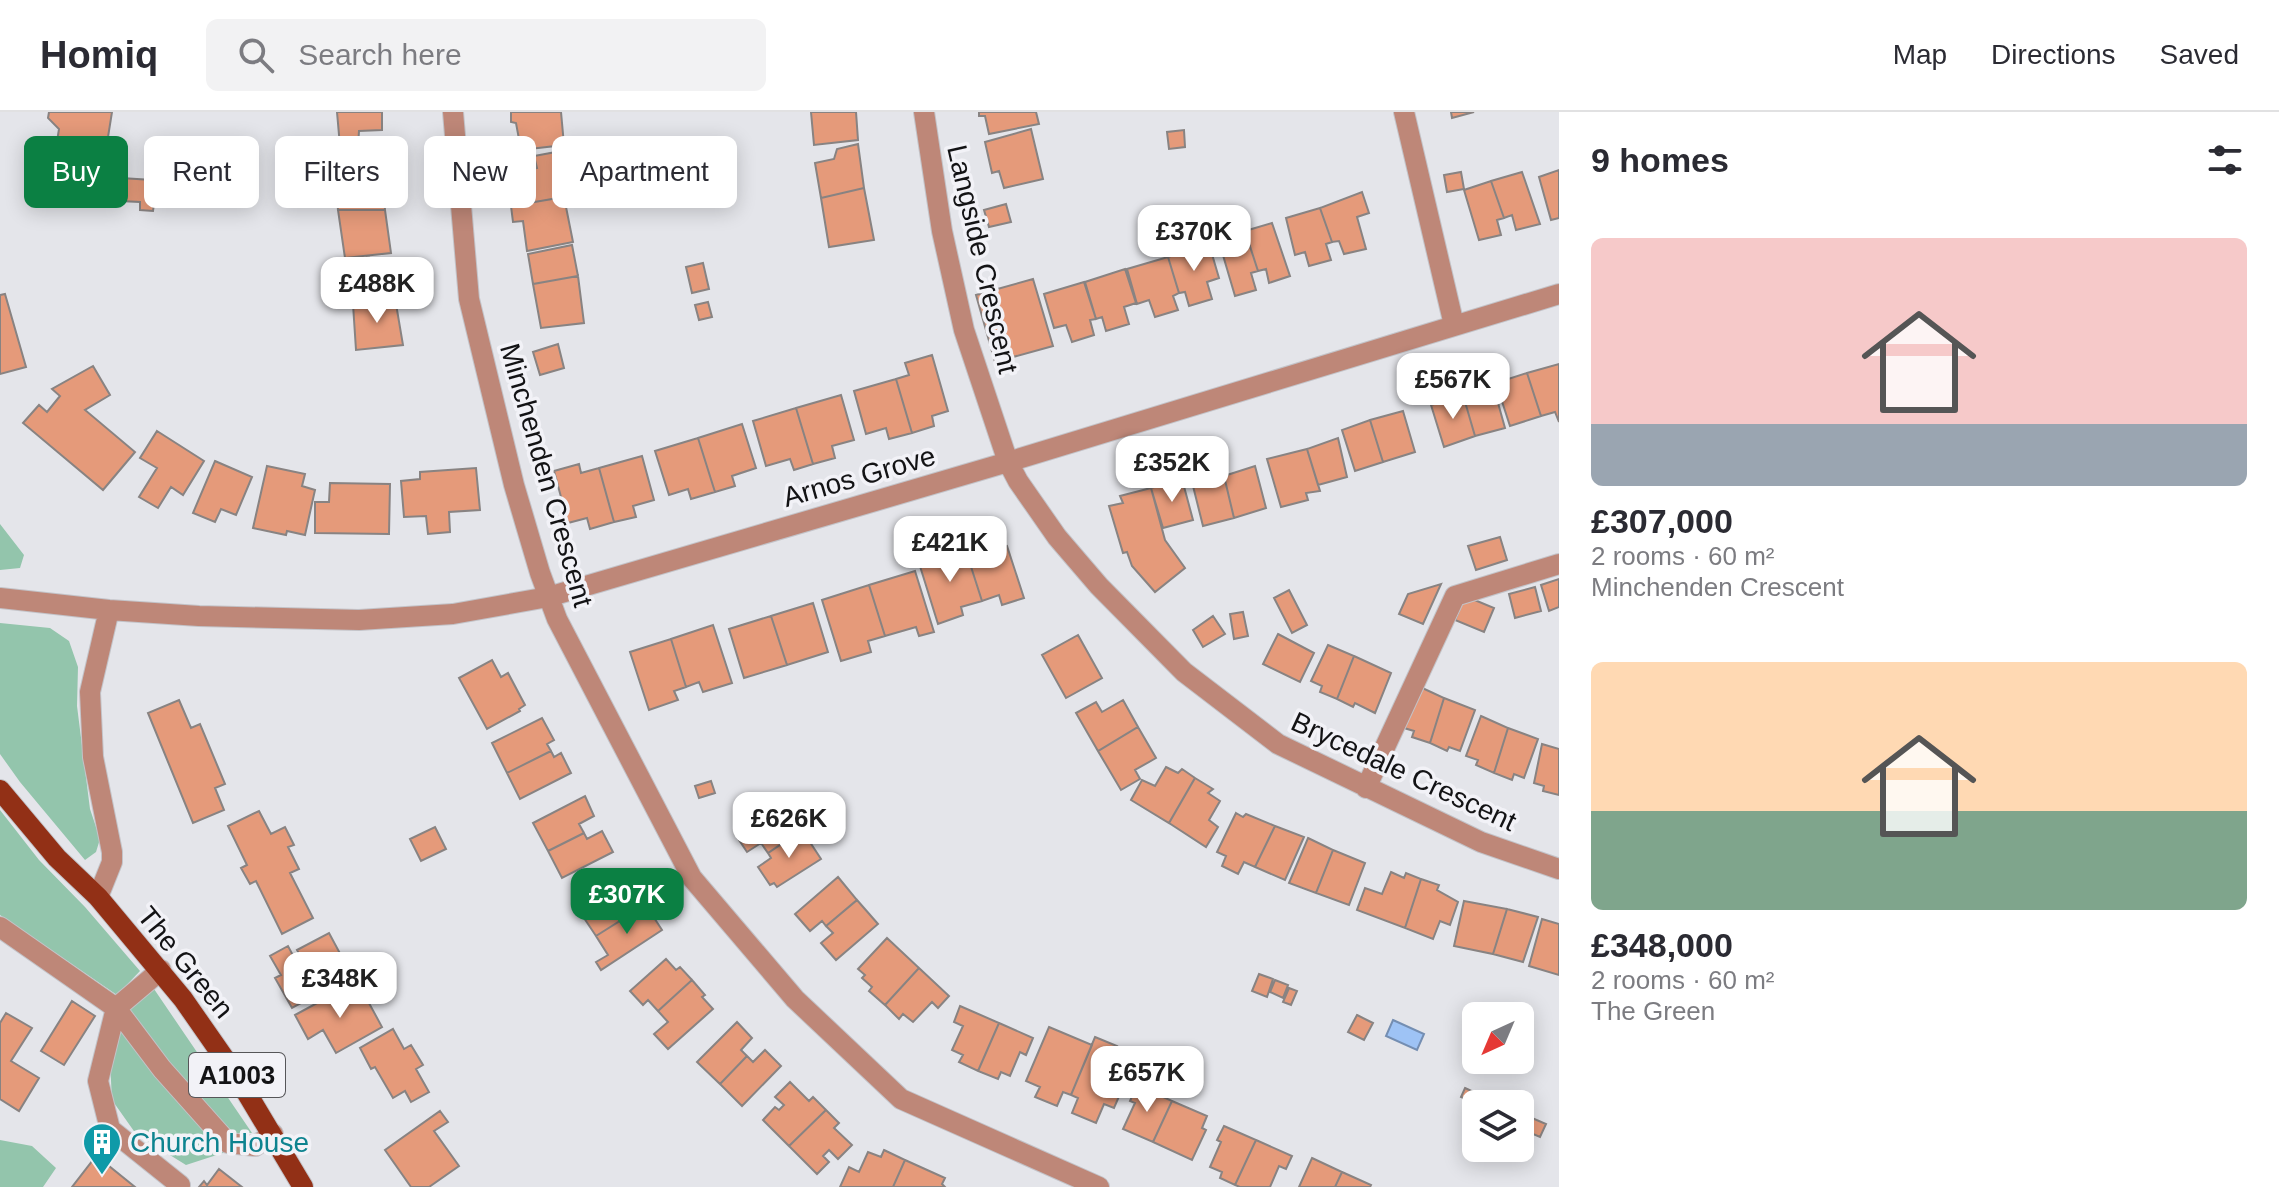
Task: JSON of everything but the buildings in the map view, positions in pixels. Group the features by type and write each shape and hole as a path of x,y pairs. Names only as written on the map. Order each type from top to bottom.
{"main road":[{"name":"The Green","path":"0,790 57,858 98,897 161,970 203,1025 303,1187"}],"street":[{"name":"Minchenden Crescent","path":"453,112 469,299 514,485 548,597 692,878 795,999 901,1099 1099,1187"},
{"name":"Langside Crescent","path":"924,112 942,231 964,330 1008,462"},
{"path":"1404,112 1454,325"},
{"name":"Arnos Grove","path":"109,610 359,620 453,614 548,597 1008,462 1559,294"},
{"name":"Brycedale Crescent","path":"1008,462 1057,537 1099,586 1184,672 1278,744 1481,842 1559,869"},
{"path":"1366,788 1455,596 1559,564"},
{"path":"0,598 109,610"},
{"name":"The Green","path":"98,897 112,862 112,852 93,757 90,692 109,610"},
{"path":"0,927 116,1008 162,1069 228,1143 255,1146 273,1134"},
{"path":"161,970 116,1008 98,1081 110,1129 179,1187"}],"green space":[{"path":"0,524 24,555 20,568 0,570"},
{"path":"0,623 50,628 69,641 78,667 77,706 90,809 100,839 96,852 85,860 0,754"},
{"path":"0,810 39,860 140,971 117,995 0,915"},
{"path":"154,989 252,1133 230,1133 166,1064 126,1010"},
{"path":"119,1023 155,1077 226,1152 186,1165 136,1134 112,1100 110,1061"},
{"path":"0,1140 32,1146 56,1168 43,1187 0,1187"}],"water":[{"path":"1393,1020 1424,1034 1417,1050 1386,1036"}],"place":[{"name":"Church House","path":"102,1176"}]}
